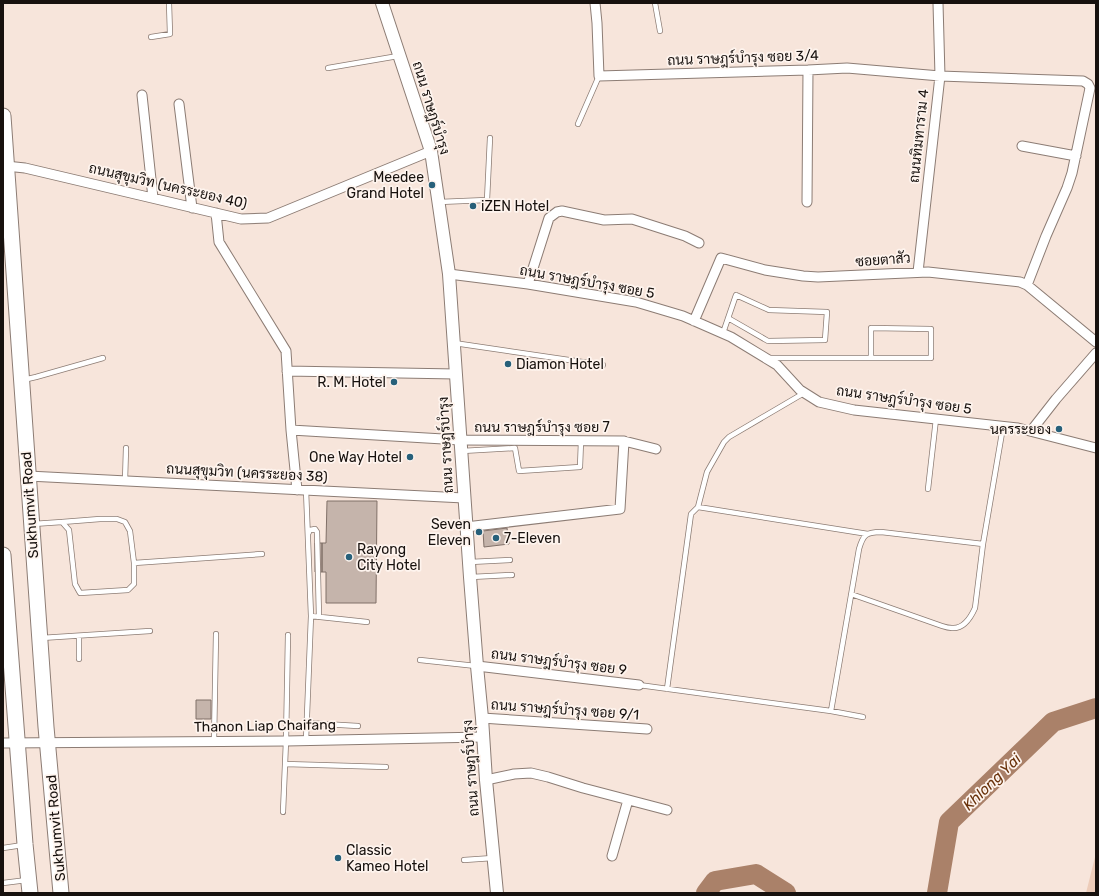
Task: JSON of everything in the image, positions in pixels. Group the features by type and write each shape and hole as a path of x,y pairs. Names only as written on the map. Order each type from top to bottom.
{"main road":[{"name":"Sukhumvit Road","path":"3,116 40,638 62,893"},
{"path":"3,556 10,743 25,844 29,886"}],"street":[{"name":"ถนน ราษฎร์บำรุง","path":"382,3 431,151 449,274 466,527 486,780 497,893"},
{"path":"595,3 599,76"},
{"name":"ถนนทิมทาราม 4","path":"918,272 940,76 938,3"},
{"name":"ถนน ราษฎร์บำรุง ซอย 3/4","path":"599,76 847,68 940,76 1083,81 1088,84 1090,88 1076,156"},
{"path":"807,202 808,70"},
{"path":"142,95 153,198"},
{"path":"179,104 192,208"},
{"path":"1022,146 1076,156 1067,188 1027,285"},
{"name":"ถนนสุขุมวิท (นครระยอง 40)","path":"6,166 25,168 241,219 268,218 431,151"},
{"path":"528,284 549,218 557,212 562,211 604,220 632,219 685,236 699,243"},
{"path":"216,213 219,242 286,351 291,430 301,490"},
{"name":"ซอยตาสัว","path":"694,321 721,258 765,270 803,276 818,277 918,272 1020,282 1027,285 1096,342"},
{"name":"ถนน ราษฎร์บำรุง ซอย 5","path":"449,274 528,284 636,302 683,316 731,337 766,358 777,365 803,392 819,402 854,410 1018,428 1096,448"},
{"path":"1031,431 1056,399 1096,353"},
{"path":"287,371 456,374"},
{"name":"ถนน ราษฎร์บำรุง ซอย 7","path":"291,430 460,446 580,441 624,441 656,449"},
{"name":"ถนน ราษฎร์บำรุง ซอย 7","path":"466,527 620,509 624,441"},
{"name":"ถนนสุขุมวิท (นครระยอง 38)","path":"28,476 464,498"},
{"name":"ถนน ราษฎร์บำรุง ซอย 9","path":"477,666 638,685"},
{"name":"ถนน ราษฎร์บำรุง ซอย 9/1","path":"482,718 647,729"},
{"name":"Thanon Liap Chaifang","path":"10,743 286,741 483,737"},
{"path":"486,780 514,774 531,773 667,810"},
{"path":"612,856 628,800"}],"lane":[{"path":"151,36 170,34 169,3"},
{"path":"655,3 660,31"},
{"path":"328,68 400,56"},
{"path":"578,124 599,76"},
{"path":"439,202 487,200 490,138"},
{"path":"723,333 728,318 736,294 769,310 827,312 825,340 768,341 728,318"},
{"path":"766,358 870,358 931,358 931,329 871,328 870,358"},
{"path":"454,343 603,365"},
{"path":"22,380 103,358"},
{"path":"667,689 692,514 698,507 707,472 724,442 729,437 803,392"},
{"path":"928,489 936,419"},
{"path":"851,594 942,626 953,628 960,627 968,621 975,608 983,544 1003,427"},
{"path":"460,446 516,448 520,471 580,467 580,441"},
{"path":"125,481 126,448"},
{"path":"301,490 308,535 311,616 306,740"},
{"path":"698,507 868,534"},
{"path":"32,524 117,518 125,522 130,531 134,563 134,584 128,590 80,593 75,584 69,530 62,522"},
{"path":"308,535 310,530 315,529 317,532 319,618"},
{"path":"831,711 859,549 861,540 865,535 872,532 880,532 983,544"},
{"path":"134,563 262,554"},
{"path":"469,562 510,560"},
{"path":"470,577 512,574"},
{"path":"311,616 367,622"},
{"path":"40,638 150,631"},
{"path":"214,741 216,634"},
{"path":"283,812 288,635"},
{"path":"78,636 80,659"},
{"path":"420,660 477,666"},
{"path":"638,685 831,711 863,717"},
{"path":"306,723 358,726"},
{"path":"285,764 386,767"},
{"path":"3,848 25,844"},
{"path":"464,860 494,858"},
{"path":"3,883 29,886"}],"shaded area":[{"path":"1096,853 1096,893 1086,893"}],"building":[{"name":"Rayong City Hotel","path":"327,501 377,501 376,603 326,603 326,572 322,572 322,543 326,543"},
{"name":"7-Eleven","path":"507,528 509,544 484,547 483,531"},
{"path":"315,543 322,543 322,572 315,572"},
{"path":"196,700 211,700 211,719 196,719"}],"waterway":[{"name":"Khlong Yai","path":"937,893 949,822 1053,722 1096,708"},
{"path":"706,893 715,881 756,874 786,893"}],"place":[{"name":"Meedee Grand Hotel","path":"432,185"},
{"name":"iZEN Hotel","path":"473,206"},
{"name":"Diamon Hotel","path":"508,364"},
{"name":"R. M. Hotel","path":"394,382"},
{"name":"นครระยอง","path":"1059,429"},
{"name":"One Way Hotel","path":"410,457"},
{"name":"Seven Eleven","path":"479,532"},
{"name":"7-Eleven","path":"496,538"},
{"name":"Rayong City Hotel","path":"349,557"},
{"name":"Classic Kameo Hotel","path":"338,858"}]}
